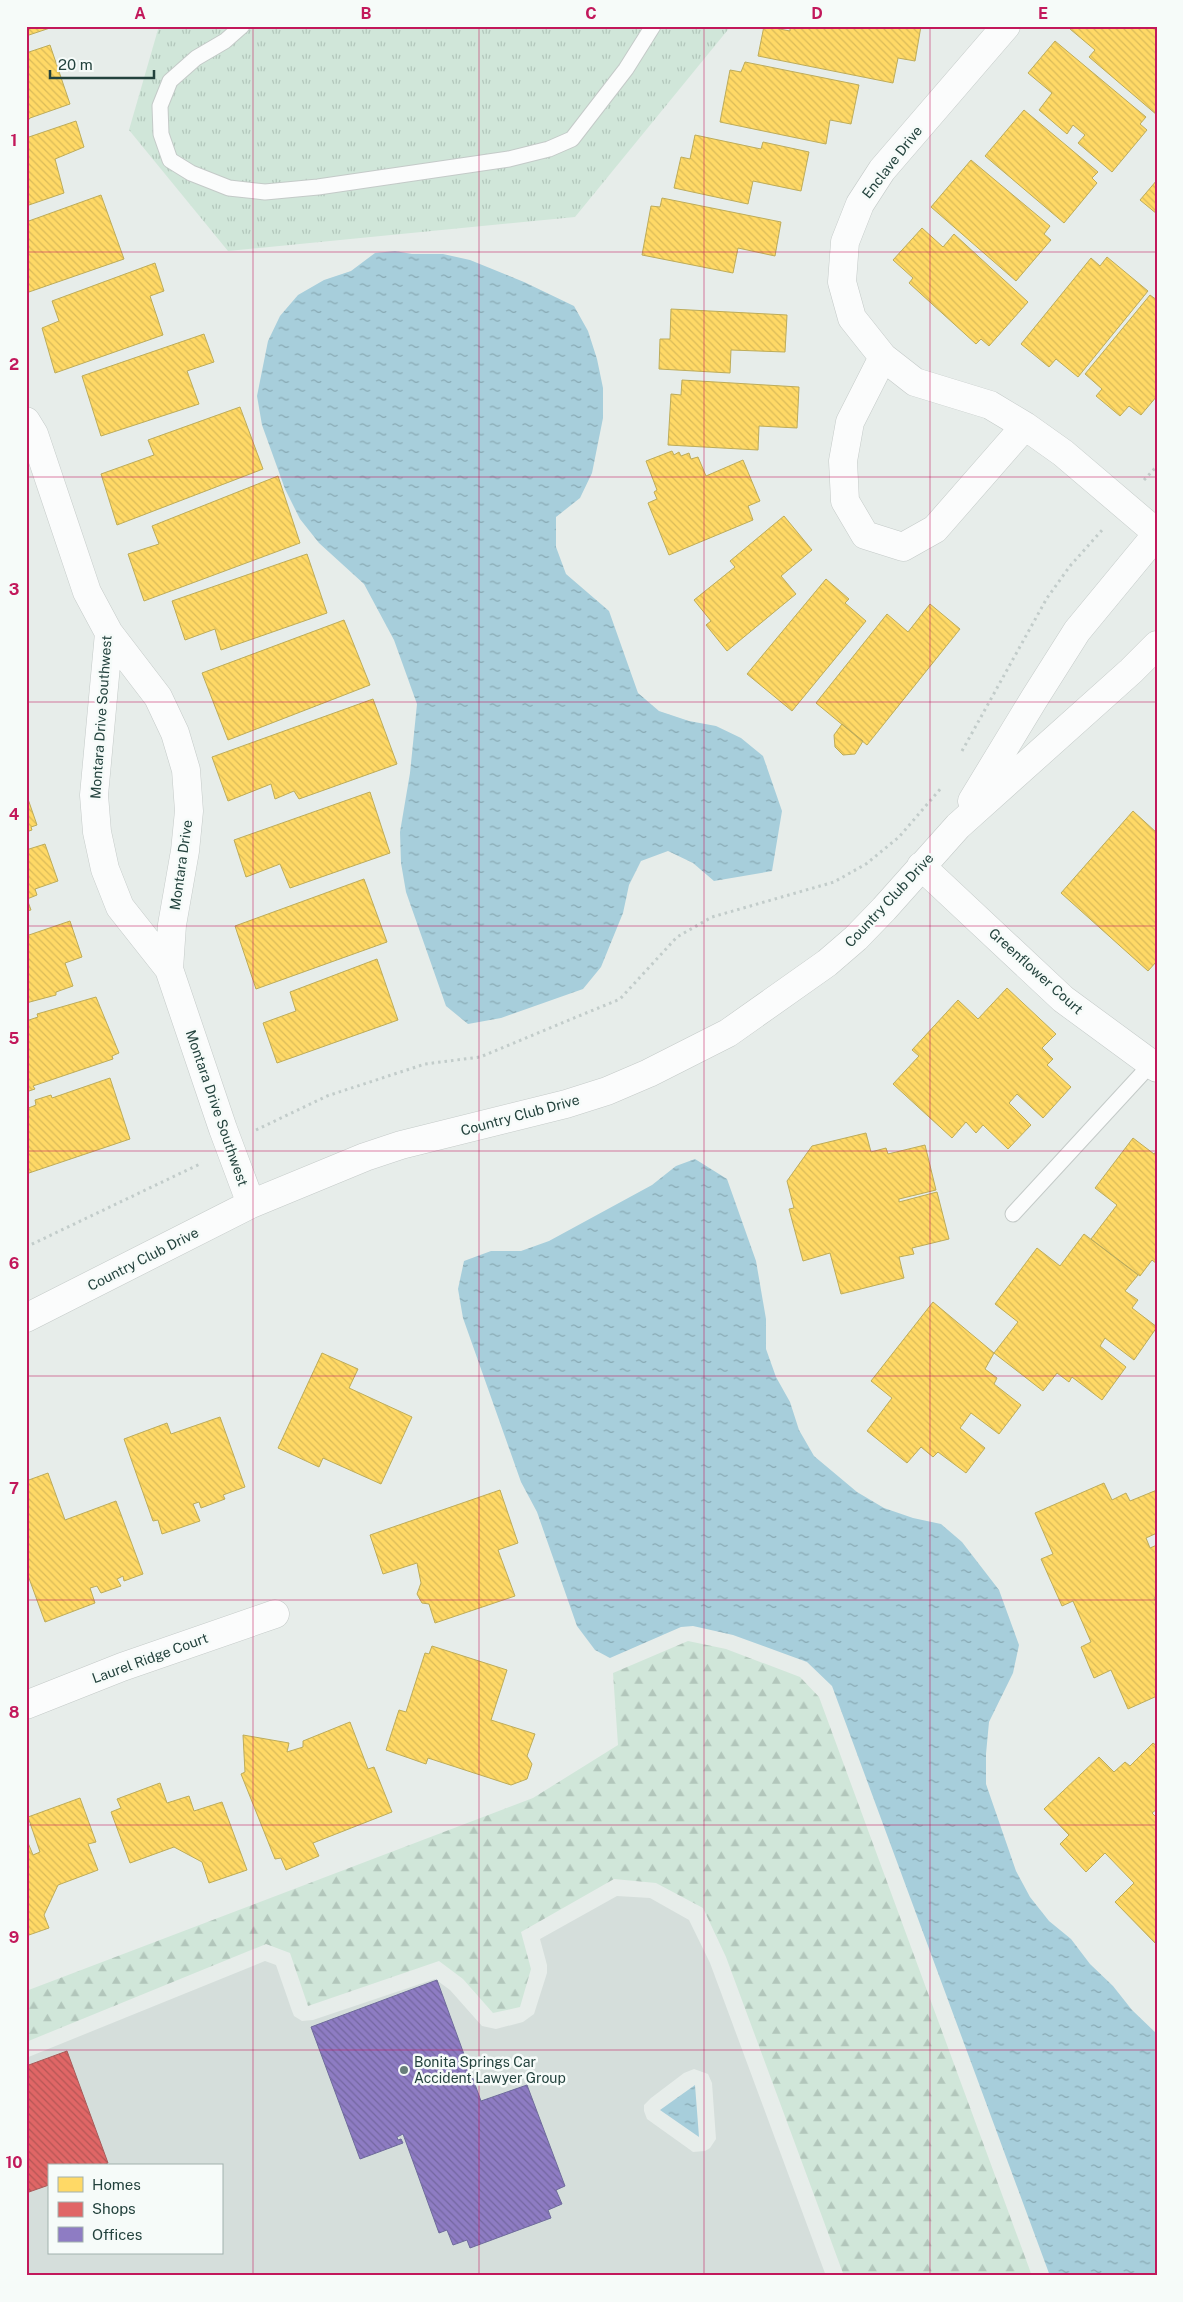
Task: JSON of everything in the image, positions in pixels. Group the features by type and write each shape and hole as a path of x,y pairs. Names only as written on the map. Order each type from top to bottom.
{"street":[{"name":"Enclave Drive","path":"1006,26 882,170 860,204 845,242 842,282 852,318 883,357 915,382 990,405 1025,426 1063,453 1157,533"},
{"path":"883,357 850,422 843,461 845,502 865,535 903,547 935,529 1025,426"},
{"name":"Montara Drive Southwest","path":"26,421 34,434 87,592 109,633 94,795 97,832 105,869 120,907 169,969 223,1129 251,1204"},
{"name":"Country Club Drive","path":"958,826 1077,631 1157,533"},
{"name":"Montara Drive","path":"109,633 158,697 175,733 186,770 189,811 185,851 172,925 169,969"},
{"name":"Country Club Drive","path":"26,1318 251,1204 374,1154 401,1145 566,1104 607,1091 649,1074 728,1032 827,963 856,938 958,826 1131,671 1157,645"},
{"name":"Greenflower Court","path":"921,866 1063,999 1154,1066"},
{"name":"Laurel Ridge Court","path":"26,1705 122,1668 274,1614"}],"lane":[{"path":"242,26 225,41 196,58 170,81 160,106 161,134 170,160 191,173 229,188 265,192 318,187 509,159 549,149 572,139 626,69 653,26"},
{"path":"1013,1214 1154,1066"}],"path":[{"path":"1140,485 1157,466"},
{"path":"958,758 1047,598 1070,566 1102,532"},
{"path":"248,1134 327,1096 425,1064 480,1057 620,999 677,936 712,917 834,882 866,864 899,837 946,782"},
{"path":"26,1247 201,1163"}],"shaded area":[{"path":"617,1896 650,1898 689,1920 710,1963 826,2276 26,2276 26,2058 265,1961 276,1965 294,2016 302,2021 313,2020 435,1979 450,1990 482,2026 496,2029 523,2022 534,2014 547,1973 547,1965 540,1939","holes":["694,2069 708,2074 712,2083 716,2139 710,2148 705,2151 693,2152 647,2119 644,2105 684,2073"]}],"green space":[{"path":"159,26 731,26 575,217 228,251 129,130"},
{"path":"688,1641 726,1649 800,1677 819,1697 1032,2276 844,2276 726,1957 703,1908 656,1883 614,1879 521,1932 531,1969 520,2007 493,2013 463,1979 439,1961 308,2006 290,1953 266,1944 26,2042 26,1991 533,1798 618,1745 613,1673"}],"water":[{"path":"395,251 412,254 443,254 470,260 524,282 574,306 588,331 597,359 603,388 603,418 592,473 580,498 556,517 556,547 566,574 609,611 638,693 659,711 689,721 716,726 741,738 763,756 782,811 772,871 714,881 693,863 668,851 641,861 629,885 623,913 601,967 583,989 501,1018 468,1024 446,1006 406,892 401,863 400,832 410,773 417,704 394,640 364,584 319,543 300,519 285,489 262,425 257,396 268,341 280,316 298,295 324,280 351,271 375,253"},
{"path":"695,1159 727,1179 756,1261 766,1319 766,1349 776,1377 790,1402 799,1430 814,1456 857,1492 884,1508 913,1518 941,1524 962,1542 999,1590 1019,1645 1013,1673 989,1722 986,1784 1016,1871 1030,1897 1049,1921 1071,1939 1090,1964 1157,2034 1157,2276 1050,2276 832,1686 807,1662 733,1635 693,1626 681,1627 610,1658 595,1650 577,1626 537,1512 521,1482 463,1318 458,1289 464,1261 491,1251 521,1251 549,1241 652,1185 676,1166"},
{"path":"695,2085 699,2137 660,2110"}],"building: Homes":[{"path":"26,26 56,26 26,36"},
{"path":"764,26 790,31 790,26 921,26 915,61 898,58 893,83 758,56"},
{"path":"1072,26 1154,26 1157,29 1157,115 1089,57 1095,50 1070,29"},
{"path":"1055,41 1146,117 1140,124 1147,130 1112,172 1078,143 1085,135 1073,125 1067,134 1039,110 1052,93 1028,73"},
{"path":"50,45 70,104 30,118 26,123 26,53"},
{"path":"745,62 859,85 851,124 830,120 826,144 720,122 730,70 741,72"},
{"path":"1024,110 1098,172 1092,178 1097,183 1064,223 985,156"},
{"path":"76,121 84,147 55,159 64,193 26,206 26,138"},
{"path":"695,135 761,149 763,142 809,152 801,191 753,181 748,204 674,188 681,157 690,159"},
{"path":"971,160 1050,226 1044,234 1051,240 1016,281 931,207"},
{"path":"1157,180 1157,214 1140,200"},
{"path":"101,195 124,259 26,293 26,222"},
{"path":"662,198 781,222 775,256 738,248 733,273 642,255 651,206 660,207"},
{"path":"922,228 943,247 954,234 1028,302 989,346 981,339 976,344 909,283 913,278 893,260"},
{"path":"1107,257 1148,291 1078,377 1056,359 1049,367 1021,344 1091,258 1100,266"},
{"path":"155,263 164,291 150,296 163,335 55,373 42,328 59,321 52,301"},
{"path":"1150,295 1157,300 1157,396 1141,415 1129,406 1120,416 1096,396 1102,389 1085,374"},
{"path":"671,309 787,315 785,352 731,350 730,373 659,369 660,339 670,339"},
{"path":"204,334 214,362 187,371 199,404 101,436 82,376"},
{"path":"682,380 799,387 797,428 759,426 758,450 668,445 671,394 681,395"},
{"path":"240,407 263,469 117,525 101,474 154,455 148,440"},
{"path":"672,451 674,455 679,452 681,456 689,453 691,459 698,457 706,476 743,460 760,501 748,506 753,520 669,555 648,503 657,499 654,492 657,490 646,461"},
{"path":"278,476 300,543 144,601 128,554 159,544 152,526"},
{"path":"784,516 812,550 781,576 796,594 727,651 706,625 711,621 694,600 735,567 730,561"},
{"path":"307,554 327,613 221,650 215,629 185,640 172,601"},
{"path":"826,579 849,599 845,603 866,621 792,711 747,674"},
{"path":"930,604 960,629 867,745 816,703 887,614 908,632"},
{"path":"344,620 370,685 228,740 202,673"},
{"path":"373,699 397,764 299,799 294,791 275,799 271,784 228,801 212,757"},
{"path":"842,724 863,741 855,754 843,755 835,747 834,735"},
{"path":"370,792 390,853 290,888 280,864 246,877 234,840"},
{"path":"26,799 28,799 37,825 31,827 32,830 26,832"},
{"path":"1133,811 1157,833 1157,961 1148,971 1061,893"},
{"path":"45,844 58,881 35,889 37,895 27,899 31,910 26,911 26,850"},
{"path":"364,879 387,942 256,989 235,926"},
{"path":"70,921 82,957 65,963 73,986 56,992 56,995 26,1003 26,936"},
{"path":"377,959 398,1020 277,1063 263,1023 296,1011 290,992"},
{"path":"1007,988 1056,1034 1042,1048 1053,1059 1047,1065 1071,1087 1043,1118 1017,1094 1009,1103 1031,1125 1008,1149 983,1125 976,1133 966,1122 952,1138 893,1084 919,1056 912,1050 958,1000 978,1019"},
{"path":"96,997 119,1053 112,1056 113,1059 33,1086 35,1089 26,1092 26,1021 38,1017 37,1014"},
{"path":"110,1078 130,1139 26,1174 26,1109 36,1105 35,1100 51,1095 52,1098"},
{"path":"866,1133 871,1152 886,1148 888,1154 925,1145 936,1190 899,1199 899,1202 937,1192 949,1239 912,1248 914,1254 899,1257 904,1278 841,1294 830,1253 803,1261 789,1209 794,1208 787,1181 812,1146"},
{"path":"1133,1138 1154,1154 1157,1150 1157,1264 1152,1260 1140,1276 1091,1239 1117,1205 1095,1188"},
{"path":"1084,1234 1138,1275 1125,1291 1138,1300 1132,1308 1157,1327 1134,1360 1105,1338 1100,1346 1126,1367 1102,1400 1072,1377 1069,1382 1057,1373 1043,1391 994,1353 1018,1322 995,1304 1037,1248 1060,1266"},
{"path":"933,1302 994,1353 985,1369 997,1378 994,1384 1021,1405 999,1434 971,1413 960,1428 985,1448 966,1473 938,1452 933,1457 921,1447 907,1463 867,1431 892,1398 871,1381"},
{"path":"322,1353 358,1369 349,1388 412,1417 381,1484 323,1458 319,1467 278,1448"},
{"path":"220,1417 245,1487 223,1495 225,1499 201,1508 199,1502 193,1504 200,1521 162,1534 158,1520 153,1521 124,1439 167,1423 171,1434"},
{"path":"48,1473 65,1520 116,1501 143,1574 124,1581 123,1576 117,1579 121,1586 101,1593 97,1586 90,1588 95,1603 45,1622 26,1570 26,1481"},
{"path":"1104,1483 1112,1500 1126,1493 1130,1501 1157,1490 1157,1533 1146,1538 1150,1548 1157,1545 1157,1596 1154,1598 1157,1604 1157,1696 1128,1709 1111,1670 1094,1678 1081,1647 1091,1642 1073,1601 1062,1606 1041,1559 1053,1554 1035,1513"},
{"path":"500,1490 518,1543 498,1550 515,1596 435,1623 429,1604 422,1603 417,1594 421,1583 417,1563 383,1574 370,1535"},
{"path":"432,1646 507,1670 491,1720 535,1734 527,1756 532,1764 527,1779 511,1785 428,1758 426,1764 386,1750 399,1710 406,1712 425,1653 429,1654"},
{"path":"350,1722 368,1769 374,1767 392,1812 313,1843 319,1856 286,1870 281,1858 275,1859 241,1774 245,1772 243,1735 289,1743 287,1752 303,1747 303,1741"},
{"path":"1153,1743 1157,1746 1157,1809 1152,1813 1157,1818 1157,1945 1115,1902 1134,1883 1105,1853 1086,1872 1060,1844 1069,1835 1044,1809 1099,1757 1114,1772 1125,1762 1130,1766"},
{"path":"160,1783 167,1803 189,1796 194,1811 222,1802 247,1870 209,1883 202,1862 174,1847 130,1863 111,1812 121,1808 117,1799"},
{"path":"80,1798 96,1842 88,1844 98,1870 58,1885 44,1915 49,1928 26,1936 26,1838 33,1855 40,1852 28,1817"}],"building: Shops":[{"path":"67,2051 108,2163 48,2164 48,2185 26,2193 26,2066"}],"building: Offices":[{"path":"437,1980 481,2101 527,2085 565,2186 556,2190 562,2204 548,2210 551,2218 470,2248 467,2240 453,2245 447,2230 439,2233 403,2134 397,2137 403,2143 360,2159 311,2027"}],"place":[{"name":"Bonita Springs Car Accident Lawyer Group","path":"404,2070"}]}
